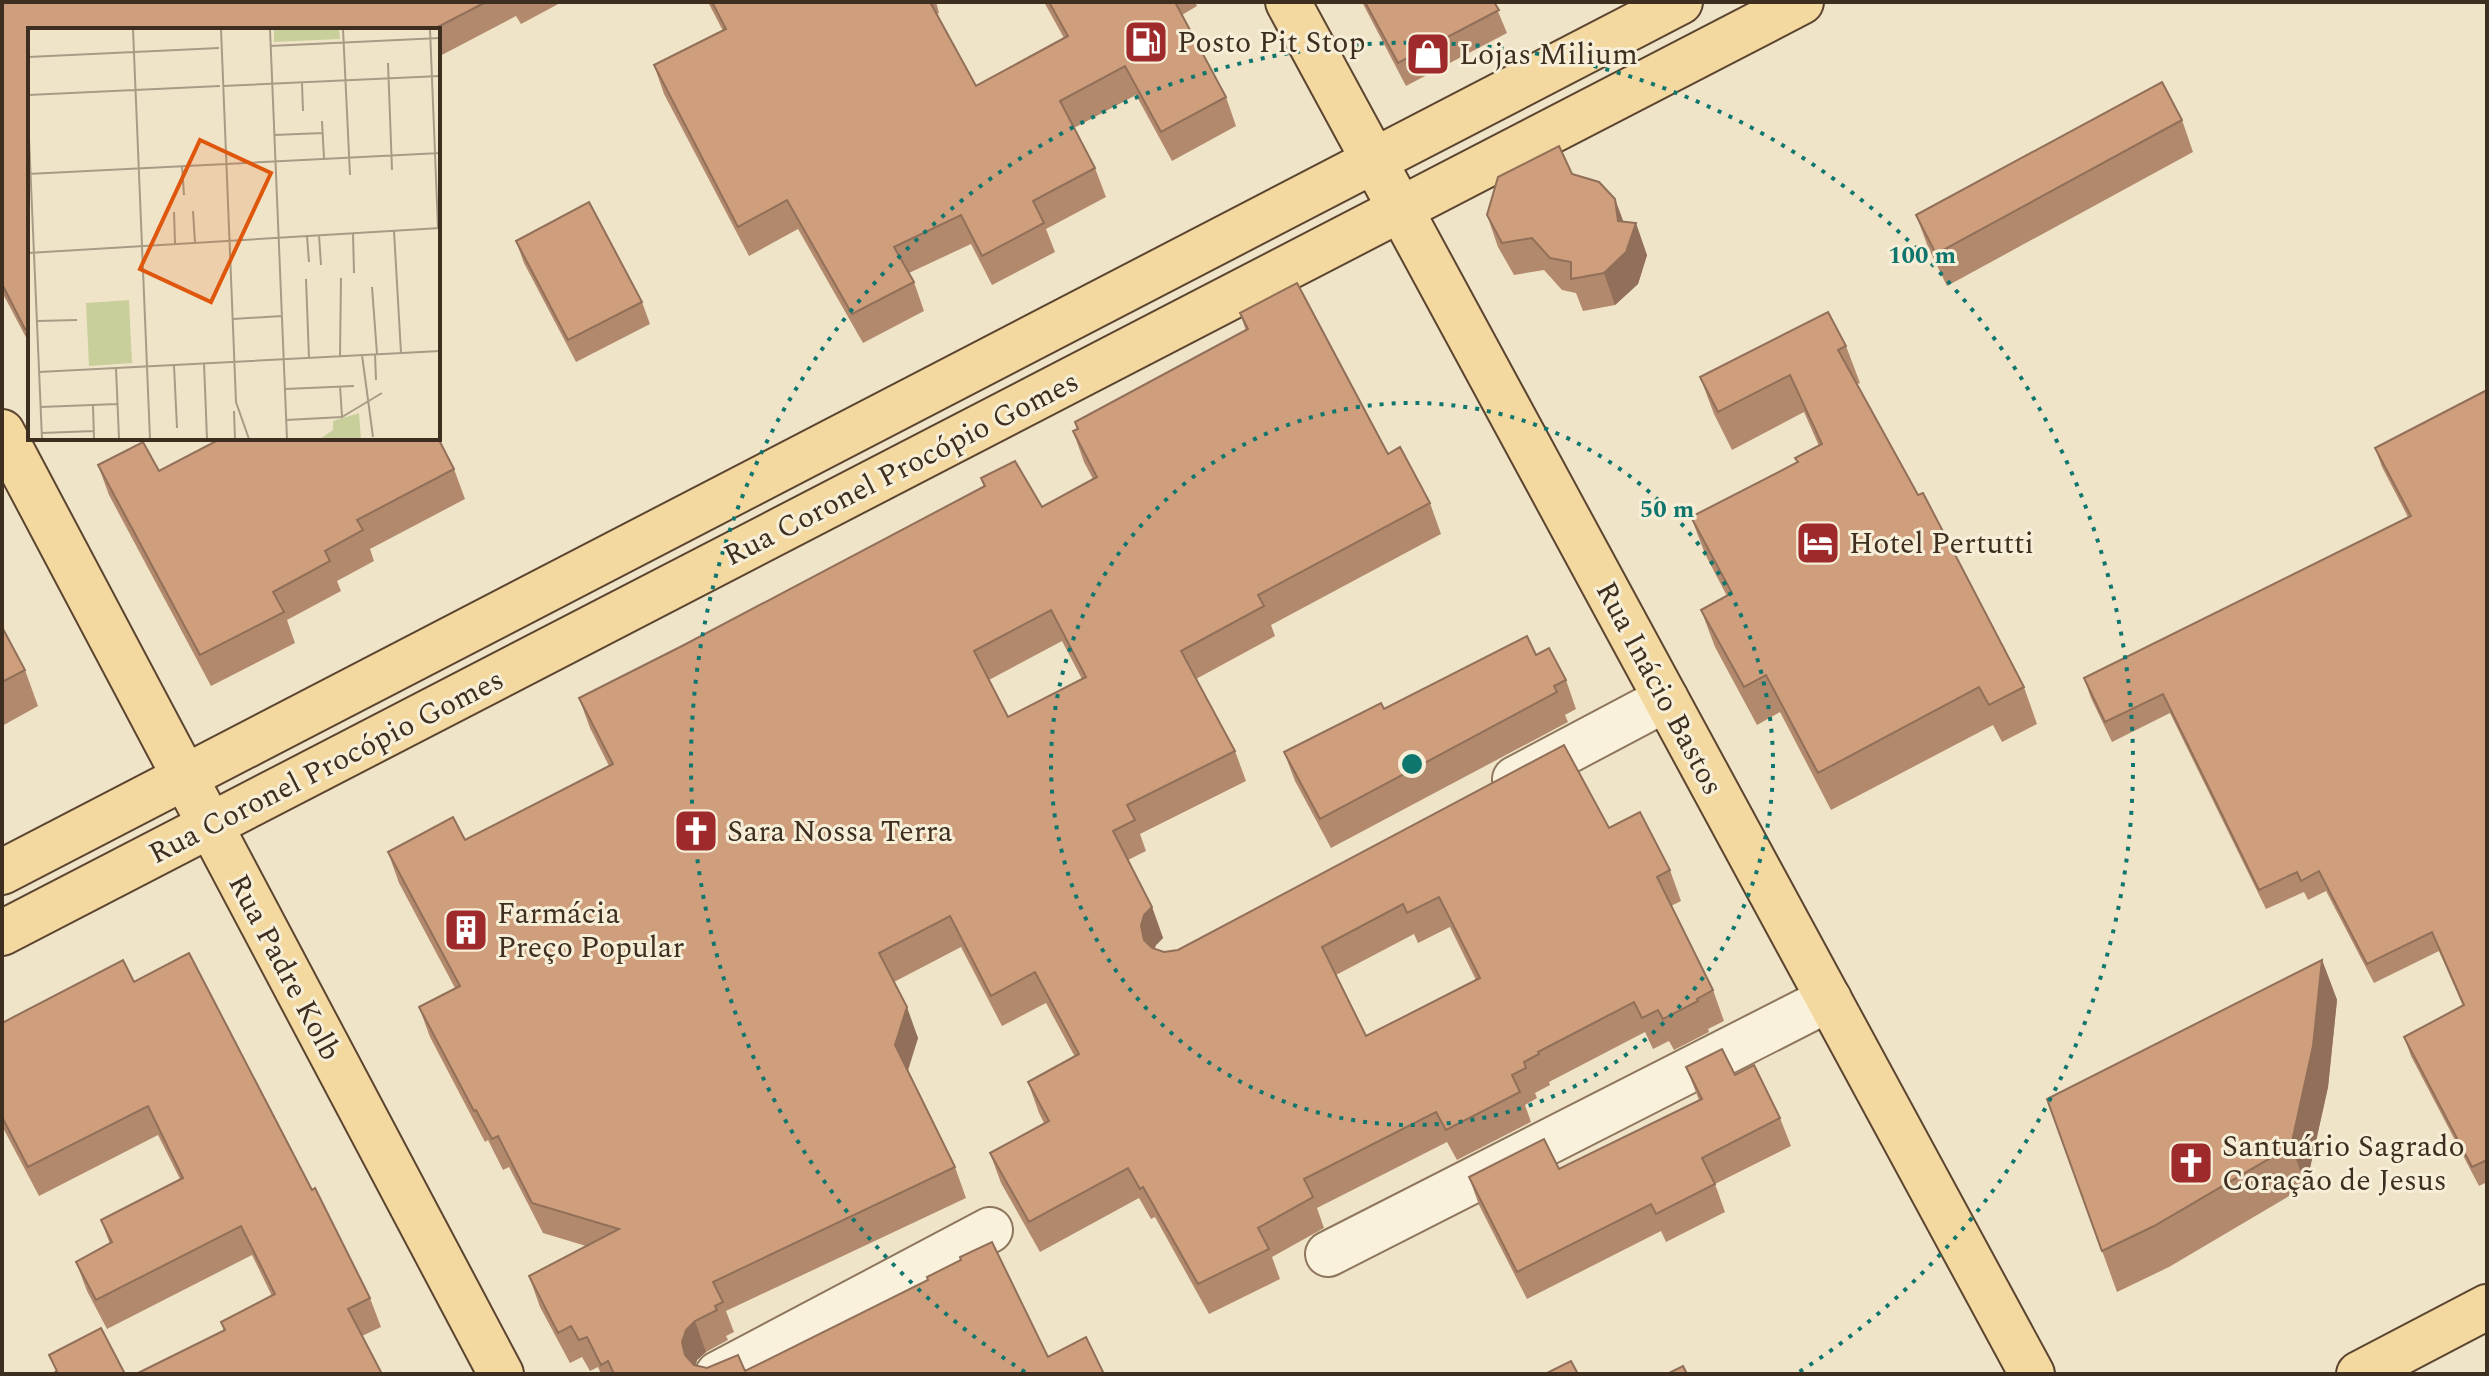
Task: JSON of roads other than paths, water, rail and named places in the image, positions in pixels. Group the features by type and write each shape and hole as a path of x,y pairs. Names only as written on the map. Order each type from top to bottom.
{"main road":[{"name":"Rua Inácio Bastos","path":"1288,2 2032,1374"},
{"name":"Rua Coronel Procópio Gomes","path":"2,872 1680,2"},
{"name":"Rua Coronel Procópio Gomes","path":"2,933 1801,2"},
{"name":"Rua Padre Kolb","path":"2,432 501,1374"},
{"path":"2359,1374 2487,1307"}],"street":[{"path":"1484,795 1666,699"},
{"path":"1328,1254 1829,999"},
{"path":"718,1374 990,1230"}],"place":[{"name":"Posto Pit Stop","path":"1146,42"},
{"name":"Lojas Milium","path":"1428,54"},
{"name":"Hotel Pertutti","path":"1818,543"},
{"name":"Sara Nossa Terra","path":"696,831"},
{"name":"Farmácia Preço Popular","path":"466,930"},
{"name":"Santuário Sagrado Coração de Jesus","path":"2191,1163"}]}
